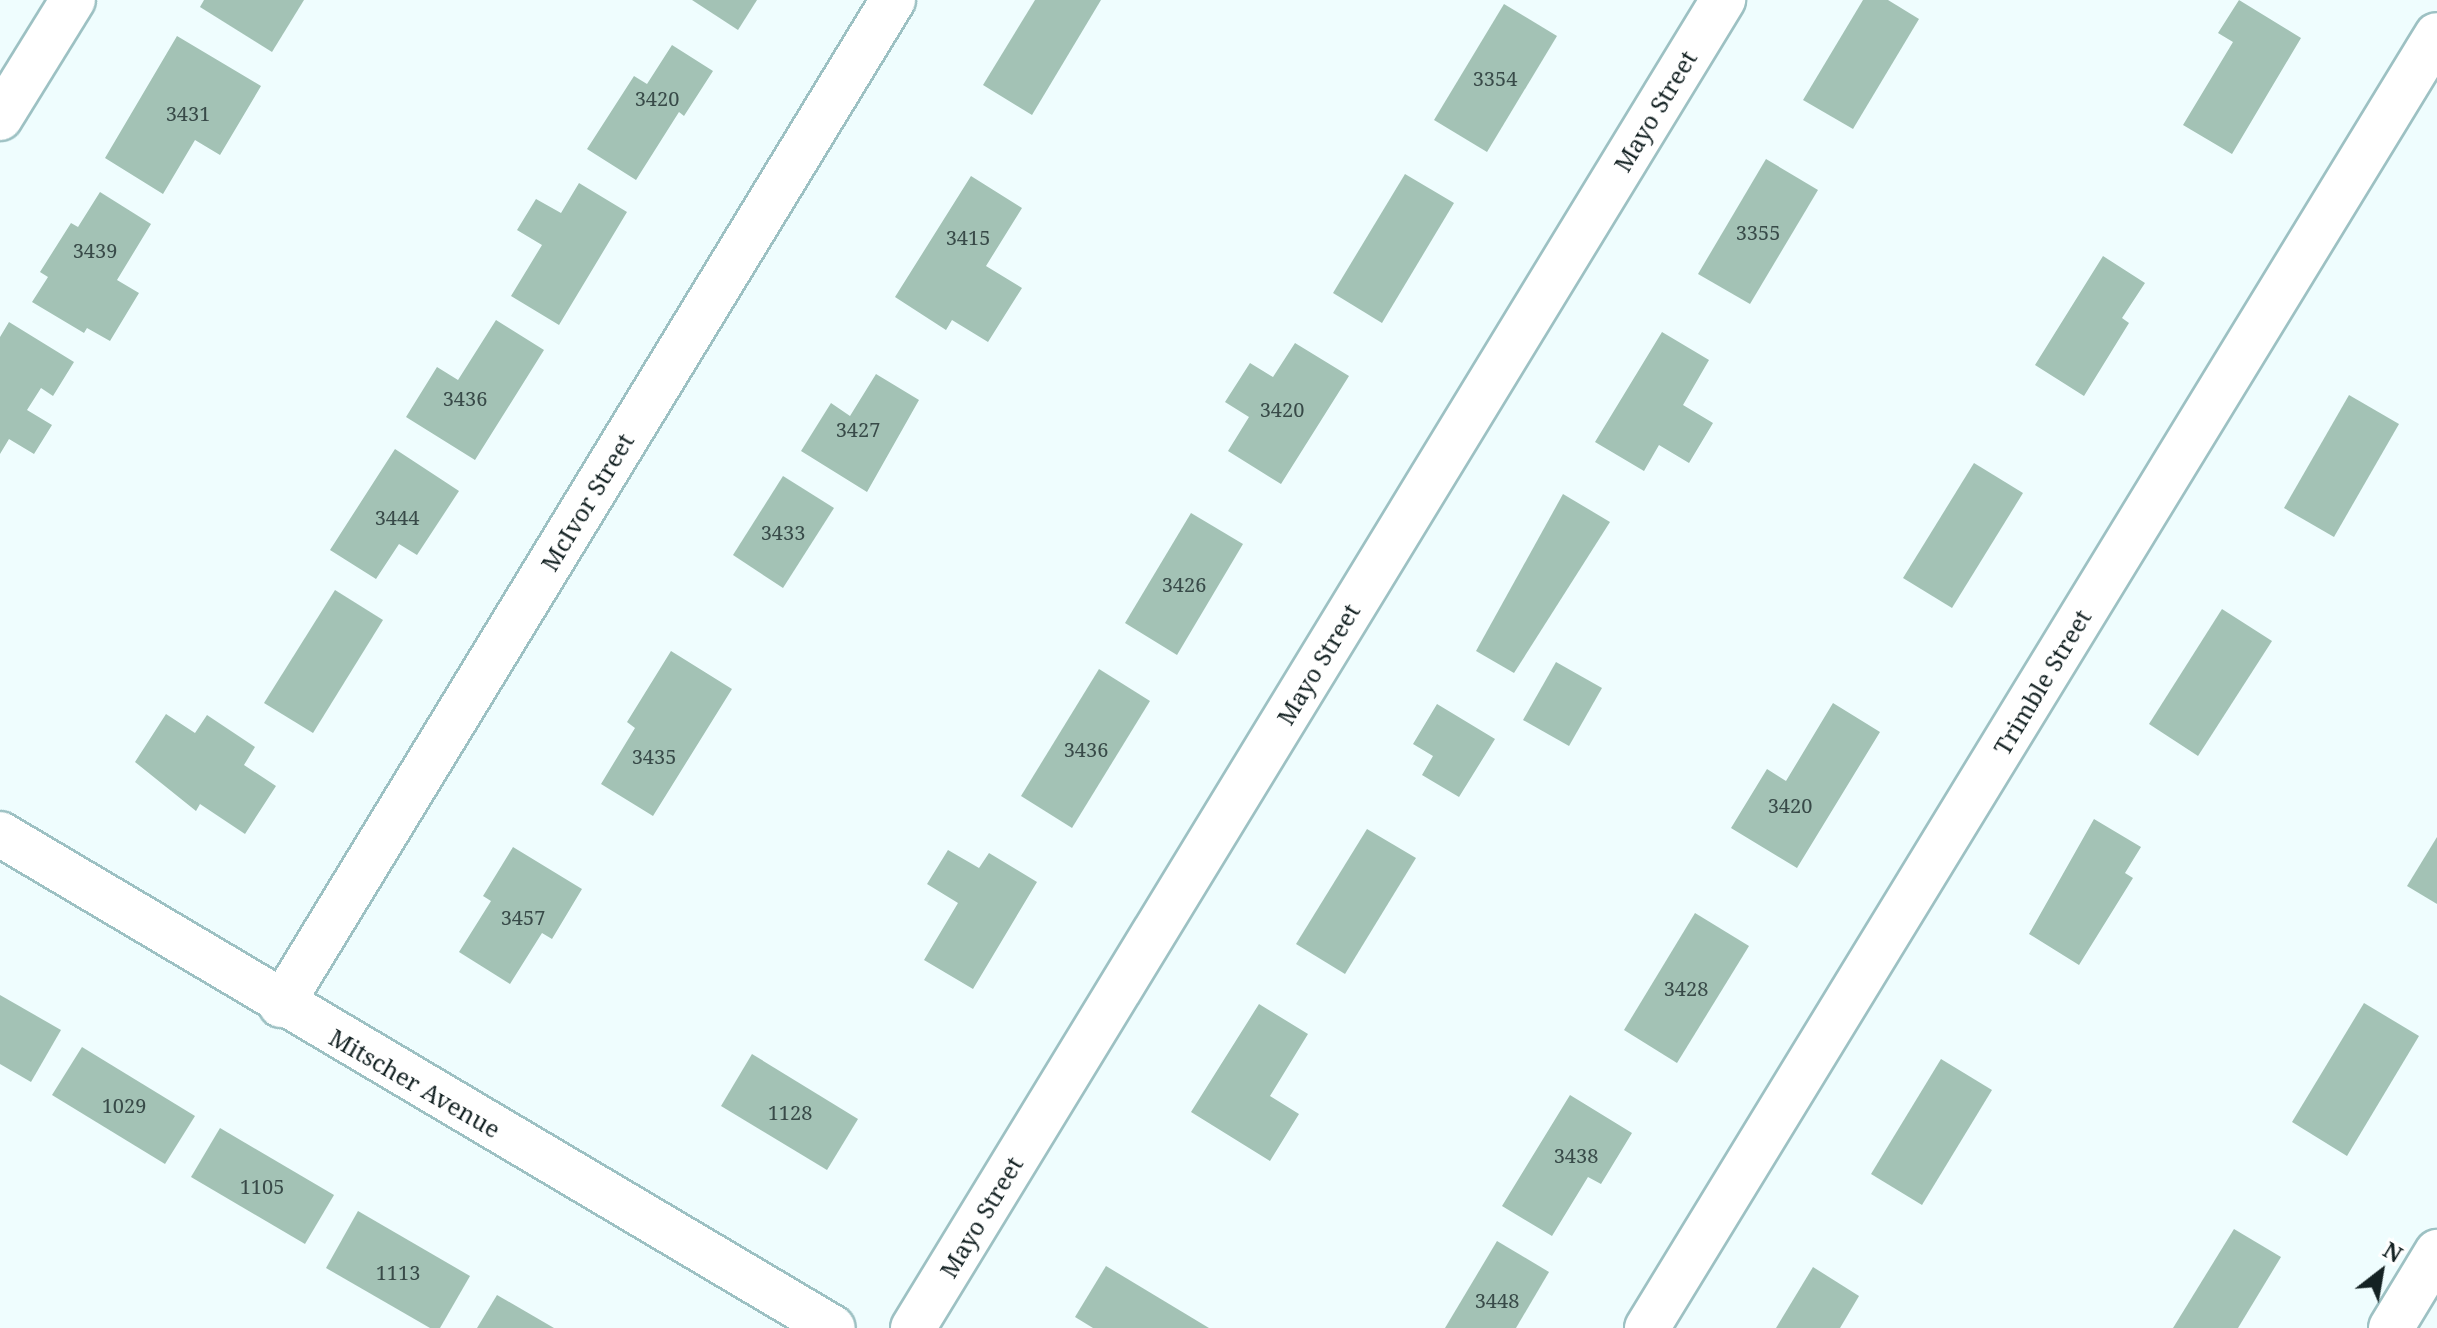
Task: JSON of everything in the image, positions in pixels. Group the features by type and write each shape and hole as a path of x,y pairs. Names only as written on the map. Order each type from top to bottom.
{"street":[{"path":"0,118 73,0"},
{"name":"McIvor Street","path":"281,1005 893,0"},
{"name":"Mayo Street","path":"913,1328 1723,0"},
{"name":"Trimble Street","path":"1647,1328 2437,35"},
{"name":"Mitscher Avenue","path":"0,834 281,1005 833,1328"},
{"path":"2391,1328 2437,1252"}],"building":[{"path":"204,0 304,0 272,52 200,7"},
{"path":"692,0 757,0 738,30"},
{"path":"1035,0 1101,0 1032,115 983,85"},
{"path":"1863,0 1888,0 1919,19 1853,129 1803,100"},
{"path":"2239,0 2301,38 2232,154 2183,125 2233,42 2218,33"},
{"path":"1504,4 1557,36 1487,152 1434,120"},
{"path":"177,36 261,86 220,155 195,140 163,194 105,158"},
{"path":"672,45 713,71 684,116 679,112 636,180 587,149 634,76 647,84"},
{"path":"1766,159 1818,190 1750,304 1698,274"},
{"path":"1405,174 1454,203 1382,323 1333,293"},
{"path":"971,176 1022,208 986,266 1022,288 988,342 952,320 946,330 895,297"},
{"path":"579,183 627,212 559,325 511,296 542,245 517,230 536,199 561,213"},
{"path":"100,192 151,224 117,280 139,293 110,341 87,328 84,333 32,302 48,277 40,272 71,223 78,227"},
{"path":"2103,256 2145,283 2122,318 2129,323 2084,396 2035,365"},
{"path":"496,320 544,350 475,460 406,417 437,367 458,380"},
{"path":"9,322 74,362 53,396 41,388 27,410 52,425 34,454 9,439 0,454 0,337"},
{"path":"1662,332 1709,360 1683,405 1713,423 1689,463 1659,445 1644,471 1595,442"},
{"path":"1295,343 1349,376 1281,484 1228,451 1249,417 1225,402 1250,363 1273,377"},
{"path":"876,374 919,400 867,492 801,451 831,403 850,416"},
{"path":"2349,395 2399,424 2334,537 2284,508"},
{"path":"395,449 459,491 417,555 399,544 376,579 330,550"},
{"path":"1974,463 2023,493 1952,608 1903,578"},
{"path":"783,476 834,508 783,588 733,555"},
{"path":"1563,494 1610,522 1514,673 1476,651"},
{"path":"1191,513 1243,544 1177,655 1125,623"},
{"path":"335,590 383,620 313,733 264,703"},
{"path":"2222,609 2272,641 2198,756 2149,724"},
{"path":"671,651 732,689 653,816 601,784 635,728 627,722"},
{"path":"1556,662 1602,688 1569,746 1523,720"},
{"path":"1099,669 1150,701 1072,828 1021,796"},
{"path":"1833,703 1880,732 1797,868 1731,828 1767,769 1786,781"},
{"path":"1437,704 1495,739 1459,797 1422,775 1433,756 1413,744"},
{"path":"166,714 195,733 207,715 255,747 244,765 276,786 245,834 200,804 196,811 135,762"},
{"path":"2094,819 2141,847 2125,873 2133,878 2079,965 2029,934"},
{"path":"1367,829 1416,858 1345,974 1296,944"},
{"path":"2437,837 2437,904 2407,886"},
{"path":"513,847 582,889 552,939 542,933 510,984 459,952 491,901 483,896"},
{"path":"948,850 979,868 989,853 1037,882 973,989 924,960 958,903 927,884"},
{"path":"1695,913 1749,946 1677,1063 1624,1030"},
{"path":"0,995 61,1030 31,1082 0,1064"},
{"path":"2364,1003 2419,1036 2347,1156 2292,1122"},
{"path":"1259,1004 1308,1034 1270,1096 1299,1114 1270,1161 1191,1112"},
{"path":"82,1047 195,1116 165,1164 52,1095"},
{"path":"752,1054 858,1119 827,1170 721,1106"},
{"path":"1941,1059 1992,1090 1922,1205 1871,1174"},
{"path":"1570,1095 1632,1133 1601,1184 1588,1177 1552,1236 1502,1206"},
{"path":"220,1128 334,1195 305,1244 191,1177"},
{"path":"358,1211 470,1276 440,1328 430,1328 326,1268"},
{"path":"2234,1229 2281,1257 2238,1328 2173,1328"},
{"path":"1497,1241 1549,1272 1516,1328 1445,1328"},
{"path":"1106,1266 1209,1328 1093,1328 1075,1317"},
{"path":"1813,1267 1859,1296 1840,1328 1776,1328"},
{"path":"497,1295 554,1328 477,1328"}]}
